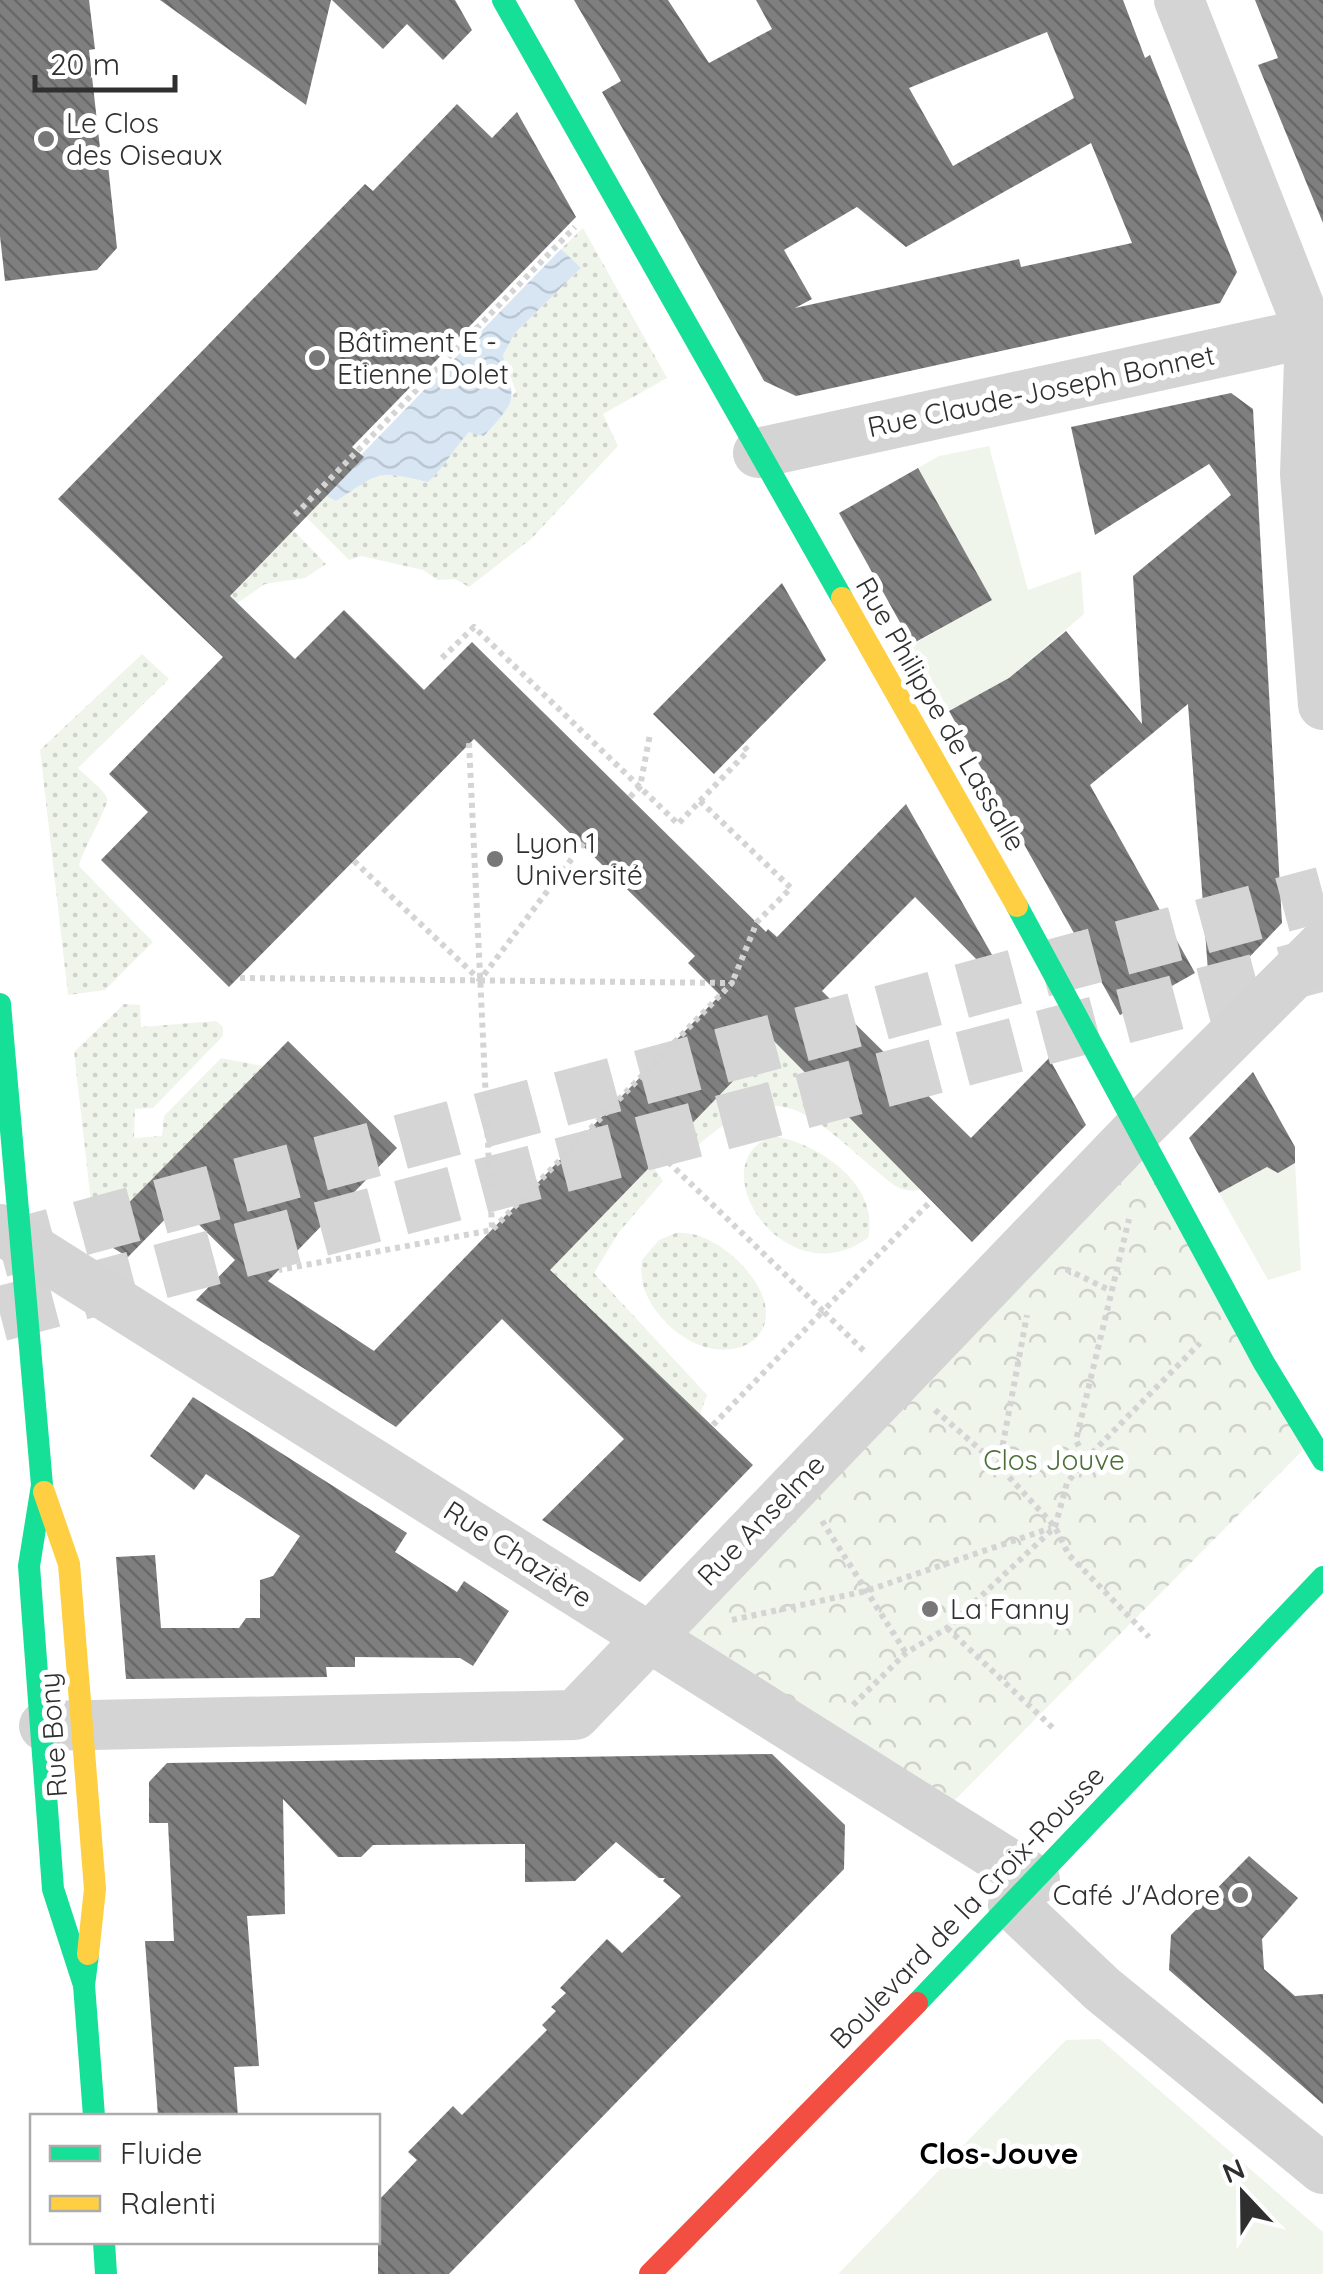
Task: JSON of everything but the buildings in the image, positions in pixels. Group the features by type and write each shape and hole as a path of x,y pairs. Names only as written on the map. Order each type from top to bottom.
{"street":[{"name":"Rue Philippe de Lassalle","path":"503,0 1140,1128 1264,1363 1318,1440"},
{"path":"1179,0 1317,332 1315,417 1305,474 1323,706"},
{"name":"Rue Claude-Joseph Bonnet","path":"758,453 1317,332"},
{"name":"Rue Anselme","path":"61,1724 575,1716 647,1636 1027,1244 1323,945"},
{"name":"Rue Bony","path":"0,1004 11,1235 42,1485 68,1564 53,1889 84,1985"},
{"name":"Rue Chazière","path":"11,1235 647,1636 1024,1892 1102,1990 1320,2159"},
{"name":"Rue Bony","path":"42,1485 28,1566 95,1889 84,1985 94,2114"},
{"name":"Boulevard de la Croix-Rousse","path":"650,2274 1024,1892 1323,1578"},
{"path":"104,2244 106,2274"}],"path":[{"path":"296,515 579,223"},
{"path":"442,658 474,628 678,824 748,751 743,746"},
{"path":"630,797 640,787 650,734"},
{"path":"469,743 492,1230"},
{"path":"279,1270 492,1230 732,983 757,922 790,888 700,801"},
{"path":"480,980 586,840"},
{"path":"354,861 480,980"},
{"path":"240,978 732,983"},
{"path":"661,1155 823,1312 999,1466 1055,1527 1068,1555 1149,1637"},
{"path":"713,1425 930,1202"},
{"path":"1085,1460 1076,1440 1109,1290 1130,1218"},
{"path":"1027,1244 1038,1256 1109,1290"},
{"path":"999,1466 1027,1313"},
{"path":"853,1705 906,1653 947,1628 1055,1527 1067,1482 1202,1340"},
{"path":"798,1482 906,1653"},
{"path":"729,1620 758,1618 866,1591 1055,1527"},
{"path":"947,1628 1054,1729"}],"green space":[{"path":"583,228 667,378 603,414 618,446 531,539 469,587 455,579 438,580 423,570 361,556 349,560 303,514 323,494 336,501 379,476 428,481 465,435 516,392 503,355 515,333 580,269 561,249"},
{"path":"989,446 1028,590 1081,571 1084,614 1009,678 949,711 912,645 992,600 918,468 939,456"},
{"path":"289,526 326,564 305,578 265,584 200,629"},
{"path":"142,654 169,679 78,768 107,798 79,866 153,942 105,990 68,995 40,750"},
{"path":"124,1004 140,1005 141,1027 216,1021 223,1027 223,1036 153,1108 135,1109 134,1138 162,1136 164,1116 221,1058 263,1066 95,1237 74,1052"},
{"path":"773,1040 922,1186 919,1190 893,1184 827,1129 785,1107 765,1107 742,1114 685,1157 669,1148"},
{"name":"Clos Jouve","path":"1139,1130 1313,1440 941,1814 649,1636"},
{"path":"773,1136 809,1147 842,1169 865,1200 868,1238 837,1252 807,1251 781,1239 760,1220 748,1196 744,1171 752,1150"},
{"path":"1295,1163 1301,1270 1268,1280 1219,1193 1267,1167 1278,1173"},
{"path":"652,1165 663,1181 619,1232 594,1273 707,1395 699,1417 550,1270"},
{"path":"676,1233 695,1235 721,1247 743,1266 761,1292 766,1314 761,1332 748,1344 729,1349 707,1347 683,1337 651,1303 643,1283 642,1260 659,1240"},
{"path":"1100,2039 1323,2232 1323,2274 838,2274 1066,2040"}],"water":[{"path":"561,249 581,268 515,333 503,355 511,400 484,436 469,432 428,482 378,476 336,501 323,494"}],"tunnel":[{"path":"0,1250 1323,894"},
{"path":"0,1314 1321,964"}],"traffic: fast":[{"path":"503,0 842,598"},
{"path":"1017,906 1264,1363 1323,1460"},
{"path":"0,1004 42,1485 29,1566 53,1889 84,1985"},
{"path":"917,2003 1323,1577"},
{"path":"88,1954 84,1985 94,2114"},
{"path":"104,2244 106,2274"}],"traffic: slow":[{"path":"842,598 1017,906"},
{"path":"44,1492 69,1564 95,1889 88,1954"}],"traffic: jam":[{"path":"650,2274 917,2003"}],"place":[{"name":"Le Clos des Oiseaux","path":"46,139"},
{"name":"Bâtiment E - Etienne Dolet","path":"317,358"},
{"name":"Lyon 1 Université","path":"495,859"},
{"name":"La Fanny","path":"930,1609"},
{"name":"Café J'Adore","path":"1240,1895"}],"district":[{"name":"Clos-Jouve","path":"999,2154"}]}
